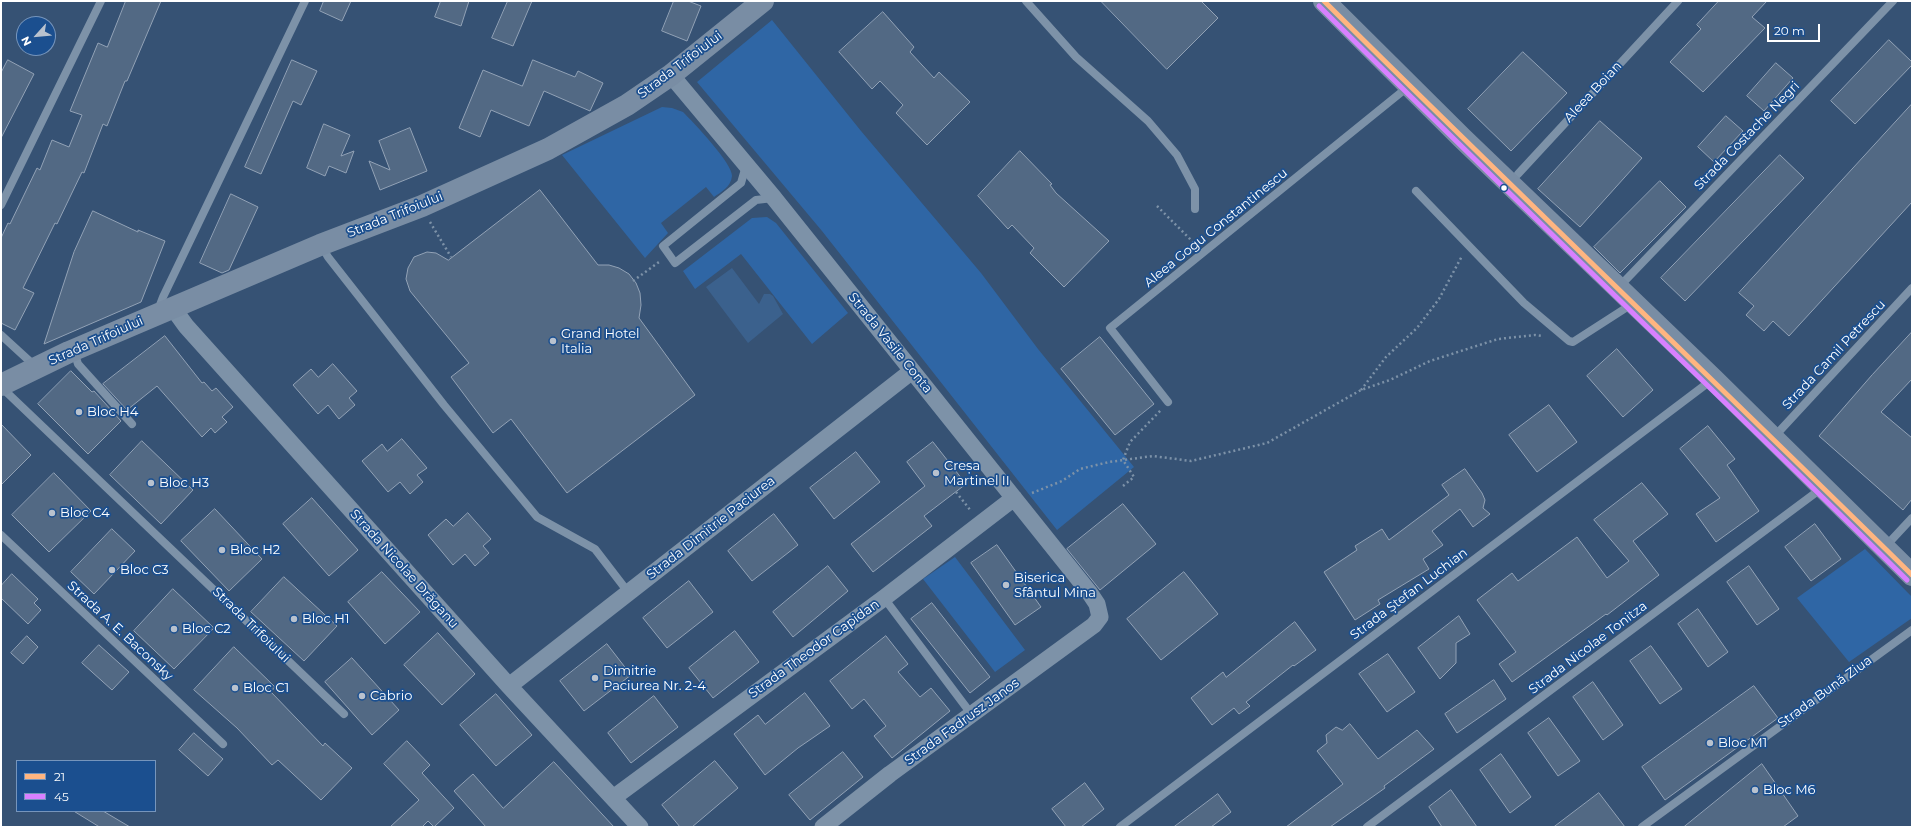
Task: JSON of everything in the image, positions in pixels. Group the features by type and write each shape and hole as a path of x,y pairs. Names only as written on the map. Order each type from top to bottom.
{"street":[{"name":"Strada Trifoiului","path":"1,386 36,367 167,310 320,245 422,206 589,128 627,105 671,75 763,1"},
{"path":"1324,1 1409,86 1513,179 1625,296 1713,379 1912,575"},
{"name":"Strada Vasile Conta","path":"671,75 774,198 1089,592 1097,604 1100,617"},
{"name":"Strada Nicolae Drăganu","path":"167,310 186,326 509,686 640,827"},
{"name":"Strada Dimitrie Paciurea","path":"509,686 912,372"},
{"name":"Strada Theodor Capidan","path":"613,798 884,598 1014,498"},
{"name":"Strada Fadrusz Janos","path":"822,827 890,774 1094,625 1100,617"}],"lane":[{"path":"1,204 101,1"},
{"path":"167,310 160,306 162,297 305,1"},
{"path":"1026,1 1076,57 1148,121 1177,154 1195,189 1195,209"},
{"name":"Aleea Boian","path":"1513,179 1678,1"},
{"name":"Strada Costache Negri","path":"1565,338 1574,342 1625,296 1893,1"},
{"name":"Aleea Gogu Constantinescu","path":"1168,402 1110,328 1409,86"},
{"path":"746,165 741,182 663,246 675,263 756,200 774,198"},
{"path":"1416,191 1524,303 1565,338"},
{"path":"320,245 332,263 444,405 537,517 595,550 628,592"},
{"name":"Strada Camil Petrescu","path":"1773,438 1912,288"},
{"path":"1,335 36,367"},
{"path":"74,350 78,364 132,424"},
{"name":"Strada Ștefan Luchian","path":"1120,827 1713,379"},
{"name":"Strada Trifoiului","path":"1,386 344,714"},
{"name":"Strada Nicolae Tonitza","path":"1367,827 1823,488"},
{"path":"1884,548 1912,518"},
{"name":"Strada A. E. Baconsky","path":"1,535 223,744"},
{"path":"884,598 972,715"},
{"name":"Strada Bună Ziua","path":"1642,827 1912,630"}],"path":[{"path":"422,206 452,257"},
{"path":"1157,206 1204,253"},
{"path":"1361,390 1386,357 1416,328 1439,299 1468,245"},
{"path":"1014,498 1055,484 1080,469 1123,460 1153,456 1191,461 1267,442 1361,390 1390,380 1430,361 1498,339 1535,335 1565,338"},
{"path":"1123,460 1130,442 1168,402"},
{"path":"1123,460 1134,477 1123,486"},
{"path":"956,492 981,524"}],"shaded area":[{"path":"772,20 861,131 981,273 1038,349 1134,467 1057,530 822,231 697,82"},
{"path":"662,107 672,108 683,112 720,153 731,170 732,176 728,186 714,197 706,187 661,223 668,233 645,258 562,155"},
{"path":"767,217 776,223 848,313 812,344 741,254 695,289 683,271 752,218"},
{"path":"732,268 759,304 764,294 770,294 773,296 783,314 748,343 706,287"},
{"path":"1865,549 1912,597 1912,618 1849,662 1797,598"},
{"path":"955,557 1025,650 995,672 923,579"}],"building":[{"path":"126,1 161,1 127,81 125,81 107,126 103,124 84,173 82,172 57,224 55,223 23,288 34,293 15,330 1,323 1,238 8,223 10,224 37,168 40,170 52,140 69,147 82,115 70,111 98,43 107,47"},
{"path":"324,1 351,1 342,21 320,11"},
{"path":"441,1 469,1 461,26 435,17"},
{"path":"508,1 532,1 513,46 492,38"},
{"path":"674,1 688,1 701,6 687,41 662,31"},
{"path":"1101,1 1201,1 1218,18 1167,69"},
{"path":"1719,1 1767,1 1752,17 1765,28 1703,92 1670,62 1701,29 1697,25"},
{"path":"883,12 914,47 910,52 934,78 939,72 970,102 927,145 896,113 903,105 880,81 872,89 839,52"},
{"path":"1889,40 1912,62 1912,65 1855,124 1831,101"},
{"path":"1523,52 1567,93 1511,151 1468,109"},
{"path":"8,60 34,74 1,138 1,73"},
{"path":"292,60 317,71 301,105 293,101 261,174 245,167"},
{"path":"533,60 575,77 578,71 603,83 590,111 544,91 529,126 491,110 480,137 459,128 483,70 522,86"},
{"path":"1776,63 1793,78 1764,111 1747,96"},
{"path":"1912,104 1912,202 1789,336 1773,321 1764,331 1746,315 1754,306 1739,293"},
{"path":"1726,116 1743,131 1714,162 1698,147"},
{"path":"1600,121 1642,158 1580,227 1538,189"},
{"path":"324,124 350,135 341,156 354,151 346,173 329,166 325,176 307,168"},
{"path":"410,128 427,171 380,190 369,161 390,170 379,141"},
{"path":"1020,151 1052,184 1050,185 1056,193 1109,241 1064,287 1030,253 1034,248 1012,225 1008,229 978,196"},
{"path":"1780,155 1804,178 1685,301 1661,278"},
{"path":"1660,181 1686,207 1620,273 1594,247"},
{"name":"Grand Hotel Italia","path":"540,190 598,265 609,265 619,268 629,274 636,283 640,293 641,305 639,318 695,395 567,493 511,419 493,433 451,377 469,363 410,291 406,279 408,268 414,257 427,252 436,253 448,260"},
{"path":"231,194 258,207 229,270 222,273 200,263"},
{"path":"93,211 138,232 138,230 165,241 141,302 44,344 74,252"},
{"path":"1912,332 1912,379 1881,412 1912,438 1912,499 1903,510 1819,436"},
{"path":"165,336 202,383 204,382 212,391 216,388 233,407 222,417 227,422 215,433 211,428 202,437 157,386 127,410 103,384"},
{"path":"1100,337 1154,404 1115,435 1061,369"},
{"path":"1617,349 1653,390 1623,417 1587,376"},
{"path":"333,364 357,391 349,398 355,405 339,419 328,405 318,414 293,385 311,369 318,377"},
{"name":"Bloc H4","path":"71,371 92,392 94,391 121,421 88,454 38,404"},
{"path":"1549,405 1577,442 1537,472 1509,435"},
{"path":"1,424 31,455 1,485"},
{"path":"1708,426 1735,459 1727,465 1759,511 1716,542 1696,514 1720,498 1680,449"},
{"path":"402,439 427,468 417,475 423,482 410,494 400,482 388,492 362,461 382,444 387,451"},
{"name":"Bloc H3","path":"142,441 193,490 161,524 110,475"},
{"path":"933,442 966,484 924,516 932,526 873,572 851,544 925,486 907,462"},
{"path":"856,452 880,482 834,519 810,488"},
{"path":"1465,469 1482,493 1485,500 1483,508 1490,514 1473,527 1460,509 1432,531 1443,545 1423,559 1429,569 1378,600 1380,604 1355,620 1324,572 1357,550 1355,546 1382,529 1389,540 1449,495 1442,485"},
{"name":"Bloc C4","path":"54,473 91,511 49,552 12,515"},
{"path":"1642,483 1668,514 1633,541 1659,575 1607,615 1606,614 1512,682 1499,664 1516,652 1477,600 1512,573 1518,581 1577,537 1607,578 1629,561 1594,520"},
{"path":"312,498 358,550 329,576 283,524"},
{"path":"1123,504 1156,544 1100,590 1067,549"},
{"name":"Bloc H2","path":"215,509 262,559 229,591 181,541"},
{"path":"468,513 491,539 483,546 489,553 475,566 465,554 453,565 428,535 446,519 453,526"},
{"path":"774,514 798,545 752,581 728,551"},
{"path":"1815,524 1841,559 1811,581 1785,547"},
{"path":"112,529 135,551 94,594 71,572"},
{"name":"Biserica Sfântul Mina","path":"997,545 1041,607 1015,625 971,563"},
{"path":"828,566 848,591 793,637 773,612"},
{"path":"1749,566 1779,609 1757,625 1727,582"},
{"path":"382,572 420,612 385,644 348,602"},
{"path":"1184,572 1218,614 1161,660 1127,619"},
{"path":"12,574 38,599 34,603 41,610 28,624 1,598 1,586"},
{"name":"Bloc H1","path":"284,577 337,626 304,661 251,612"},
{"path":"689,581 713,612 667,648 643,618"},
{"name":"Bloc C2","path":"173,589 214,628 174,669 134,631"},
{"path":"932,603 990,677 970,693 911,619"},
{"path":"1698,609 1728,652 1708,667 1678,624"},
{"path":"1459,616 1470,634 1456,643 1456,663 1440,679 1418,648"},
{"path":"1295,622 1316,650 1294,666 1293,665 1246,702 1250,706 1239,714 1234,708 1212,725 1191,698 1223,672 1226,677"},
{"path":"735,631 759,662 713,698 689,668"},
{"path":"438,633 475,674 442,705 404,665"},
{"path":"27,636 38,647 23,664 11,653"},
{"path":"886,636 908,664 898,672 920,697 931,688 950,711 892,758 874,736 886,726 864,699 852,709 830,681"},
{"name":"Dimitrie Paciurea Nr. 2-4","path":"607,644 631,675 584,711 560,681"},
{"path":"99,645 129,672 112,690 82,663"},
{"path":"1651,646 1682,689 1660,704 1630,661"},
{"path":"234,647 275,687 271,692 323,746 325,743 352,768 321,800 278,760 272,765 237,728 194,690"},
{"path":"1388,654 1415,692 1387,712 1359,674"},
{"path":"352,658 399,710 372,735 325,682"},
{"path":"1494,680 1506,699 1457,733 1445,714"},
{"path":"1593,682 1623,725 1603,740 1573,697"},
{"name":"Bloc M1","path":"1754,686 1778,718 1665,800 1642,767"},
{"path":"805,693 830,726 798,748 765,775 734,734 758,715 765,724"},
{"path":"496,694 532,735 496,766 460,725"},
{"path":"654,696 678,727 631,763 608,733"},
{"path":"1549,718 1580,761 1558,776 1528,733"},
{"path":"1350,724 1378,759 1417,730 1434,749 1384,786 1385,788 1330,827 1286,827 1343,784 1317,751 1327,743 1326,735 1336,727 1342,730"},
{"path":"194,733 223,759 208,776 179,750"},
{"path":"407,741 430,765 422,773 454,808 434,827 428,821 422,827 390,827 419,800 384,764"},
{"path":"843,752 863,777 810,820 789,795"},
{"path":"1501,754 1531,797 1510,813 1480,770"},
{"path":"715,761 738,788 692,827 680,827 662,805"},
{"path":"554,762 614,827 486,827 454,791 473,774 503,808"},
{"name":"Bloc M6","path":"1762,764 1798,816 1783,827 1684,827"},
{"path":"1085,783 1104,809 1081,827 1066,827 1052,809"},
{"path":"1451,790 1477,827 1442,827 1429,807"},
{"path":"1599,793 1625,827 1554,827"},
{"path":"1218,794 1231,812 1211,827 1174,827"},
{"path":"76,812 105,812 130,827 100,827"}],"transit line":[{"name":"21","path":"1324,1 1912,575"},
{"name":"45","path":"1319,6 1907,580"}],"place":[{"name":"Grand Hotel Italia","path":"553,341"},
{"name":"Bloc H4","path":"79,412"},
{"name":"Creșa Martinel II","path":"936,473"},
{"name":"Bloc H3","path":"151,483"},
{"name":"Bloc C4","path":"52,513"},
{"name":"Bloc H2","path":"222,550"},
{"name":"Bloc C3","path":"112,570"},
{"name":"Biserica Sfântul Mina","path":"1006,585"},
{"name":"Bloc H1","path":"294,619"},
{"name":"Bloc C2","path":"174,629"},
{"name":"Dimitrie Paciurea Nr. 2-4","path":"595,678"},
{"name":"Bloc C1","path":"235,688"},
{"name":"Cabrio","path":"362,696"},
{"name":"Bloc M1","path":"1710,743"},
{"name":"Bloc M6","path":"1755,790"}]}
